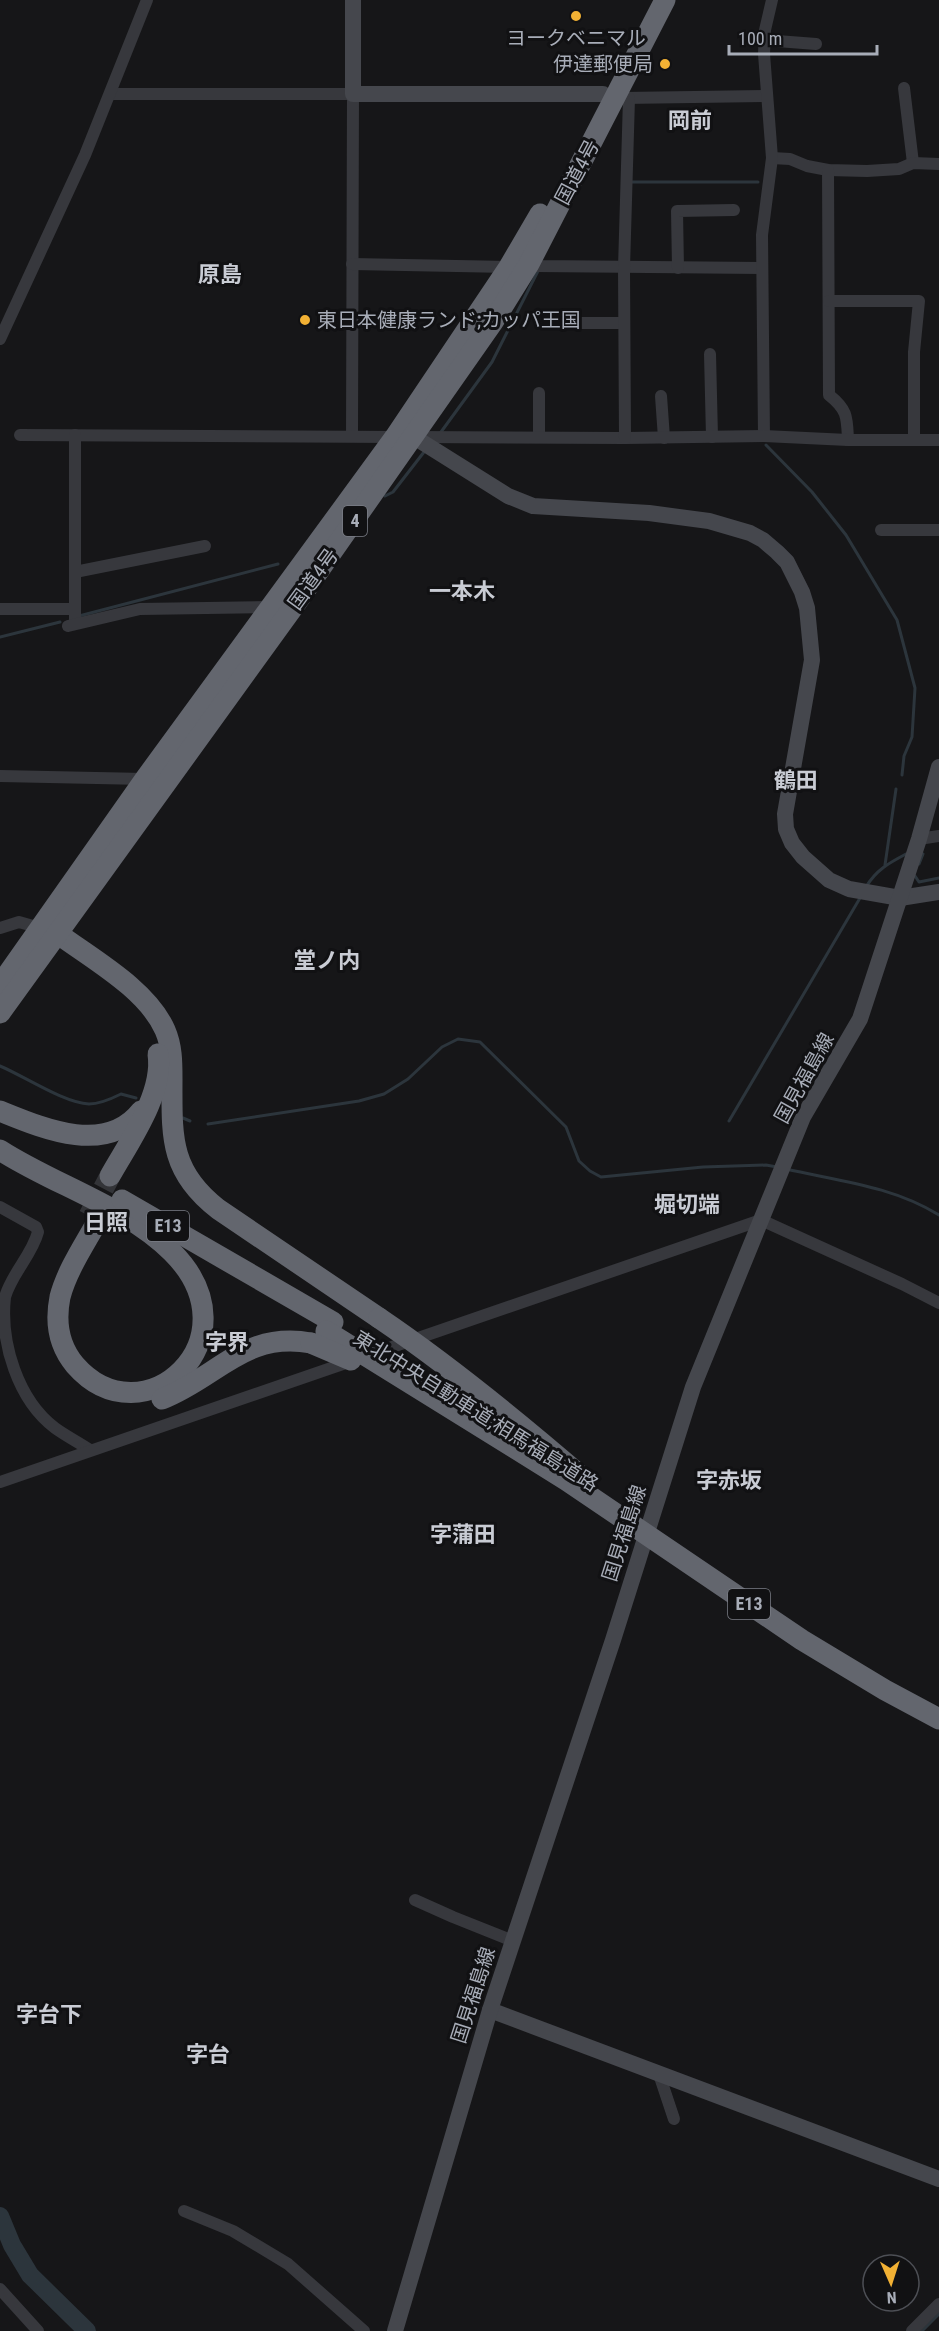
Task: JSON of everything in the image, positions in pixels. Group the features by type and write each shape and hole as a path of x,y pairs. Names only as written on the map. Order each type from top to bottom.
{"highway":[{"name":"国道4号","path":"616,96 650,0"},
{"name":"国道4号","path":"0,985 49,936 294,606 519,265 554,189 616,96 665,0"},
{"name":"国道4号","path":"0,1013 145,779 273,607 405,437"},
{"path":"49,936 132,988 160,1019 169,1041 175,1146 182,1170 197,1191 218,1209 424,1348 528,1430 574,1478"},
{"path":"49,936 141,1017 157,1048 159,1072 153,1095 116,1179 160,1109 172,1076"},
{"path":"0,1111 60,1132 94,1136 108,1133 135,1118 153,1095"},
{"name":"東北中央自動車道;相馬福島道路","path":"0,1135 132,1206 324,1332"},
{"path":"0,1148 155,1237 172,1252 197,1287 204,1326 200,1346 189,1363 175,1377 141,1392 123,1392 98,1385 86,1377 70,1359 61,1341 57,1320 61,1294 94,1218 56,1277 48,1299 46,1321 50,1344 58,1363 72,1381 87,1392 105,1400 124,1404 153,1401 181,1390 236,1356 259,1345 324,1332 337,1353 574,1478"},
{"name":"東北中央自動車道;相馬福島道路","path":"0,1148 216,1265 324,1332 410,1368 820,1640 878,1676 939,1709"},
{"name":"東北中央自動車道;相馬福島道路","path":"574,1478 802,1640 885,1690 939,1719"}],"street":[{"path":"0,339 85,155 147,0"},
{"path":"352,436 353,0"},
{"path":"764,436 762,236 772,158 766,96 765,40 772,0"},
{"path":"765,40 816,44"},
{"path":"904,88 913,163"},
{"path":"110,93 766,96"},
{"path":"616,96 625,269 625,438"},
{"path":"772,158 790,159 807,166 828,170 899,169 913,163 939,164"},
{"path":"828,170 829,395 839,403 847,415 848,440"},
{"path":"678,268 677,211 735,210"},
{"path":"352,264 519,265 625,269 762,268"},
{"path":"829,301 918,301 914,352 914,440"},
{"path":"570,323 624,323"},
{"path":"710,354 711,437"},
{"path":"539,393 539,436"},
{"path":"661,396 664,438"},
{"path":"20,435 625,438 764,436 848,440 939,440"},
{"path":"75,435 75,609 72,624 140,609 294,606"},
{"path":"405,437 508,496 532,506 649,513 709,521 750,533 763,540 787,562 802,592 808,617 812,660 785,814 786,829 792,843 803,857 829,879 849,889 900,898 939,892"},
{"path":"881,530 939,530"},
{"path":"75,572 205,546"},
{"path":"0,609 75,609"},
{"name":"国見福島線","path":"395,2331 490,2010 613,1640 693,1388 803,1117 860,1019 919,839 939,767"},
{"path":"0,776 145,779"},
{"path":"919,839 939,836"},
{"path":"0,928 19,922 49,936"},
{"path":"0,1207 36,1227 38,1232 2,1300 4,1343 10,1368 35,1410 54,1427 90,1450"},
{"path":"0,1482 761,1220 902,1284 939,1304"},
{"path":"415,1900 470,1925 513,1941"},
{"path":"490,2010 939,2179"},
{"path":"658,2074 674,2119"},
{"path":"184,2211 233,2231 288,2264 364,2331"},
{"path":"0,2289 38,2331"},
{"path":"912,2331 939,2304"}],"waterway":[{"path":"630,182 758,182"},
{"path":"441,432 492,362 538,271"},
{"path":"766,445 812,492 846,535 897,620 915,688 912,737 904,756 902,775"},
{"path":"385,496 393,492 424,452"},
{"path":"79,616 278,564"},
{"path":"0,637 60,622"},
{"path":"885,865 896,789"},
{"path":"866,887 879,871 906,854"},
{"path":"919,864 923,854"},
{"path":"915,876 919,882 939,878"},
{"path":"729,1121 860,898"},
{"path":"208,1124 359,1101 384,1094 408,1079 442,1047 458,1039 480,1042 566,1127 579,1161 601,1177 703,1167 766,1165 777,1167"},
{"path":"0,1066 56,1094 79,1102 97,1103 121,1094 136,1098"},
{"path":"183,1118 190,1121"},
{"path":"786,1169 884,1191 903,1197 939,1215"},
{"path":"0,2216 12,2245 30,2275 87,2331"},
{"path":"922,2331 939,2314"}],"tunnel":[{"path":"89,1216 110,1176"}],"place":[{"name":"ヨークベニマル","path":"576,16"},
{"name":"伊達郵便局","path":"665,64"},
{"name":"東日本健康ランド;カッパ王国","path":"305,320"}],"district":[{"name":"岡前","path":"690,120"},
{"name":"原島","path":"220,274"},
{"name":"一本木","path":"462,591"},
{"name":"鶴田","path":"796,780"},
{"name":"堂ノ内","path":"327,960"},
{"name":"堀切端","path":"687,1204"},
{"name":"日照","path":"106,1222"},
{"name":"字界","path":"227,1342"},
{"name":"字赤坂","path":"729,1480"},
{"name":"字蒲田","path":"463,1534"},
{"name":"字台下","path":"49,2014"},
{"name":"字台","path":"208,2054"}]}
